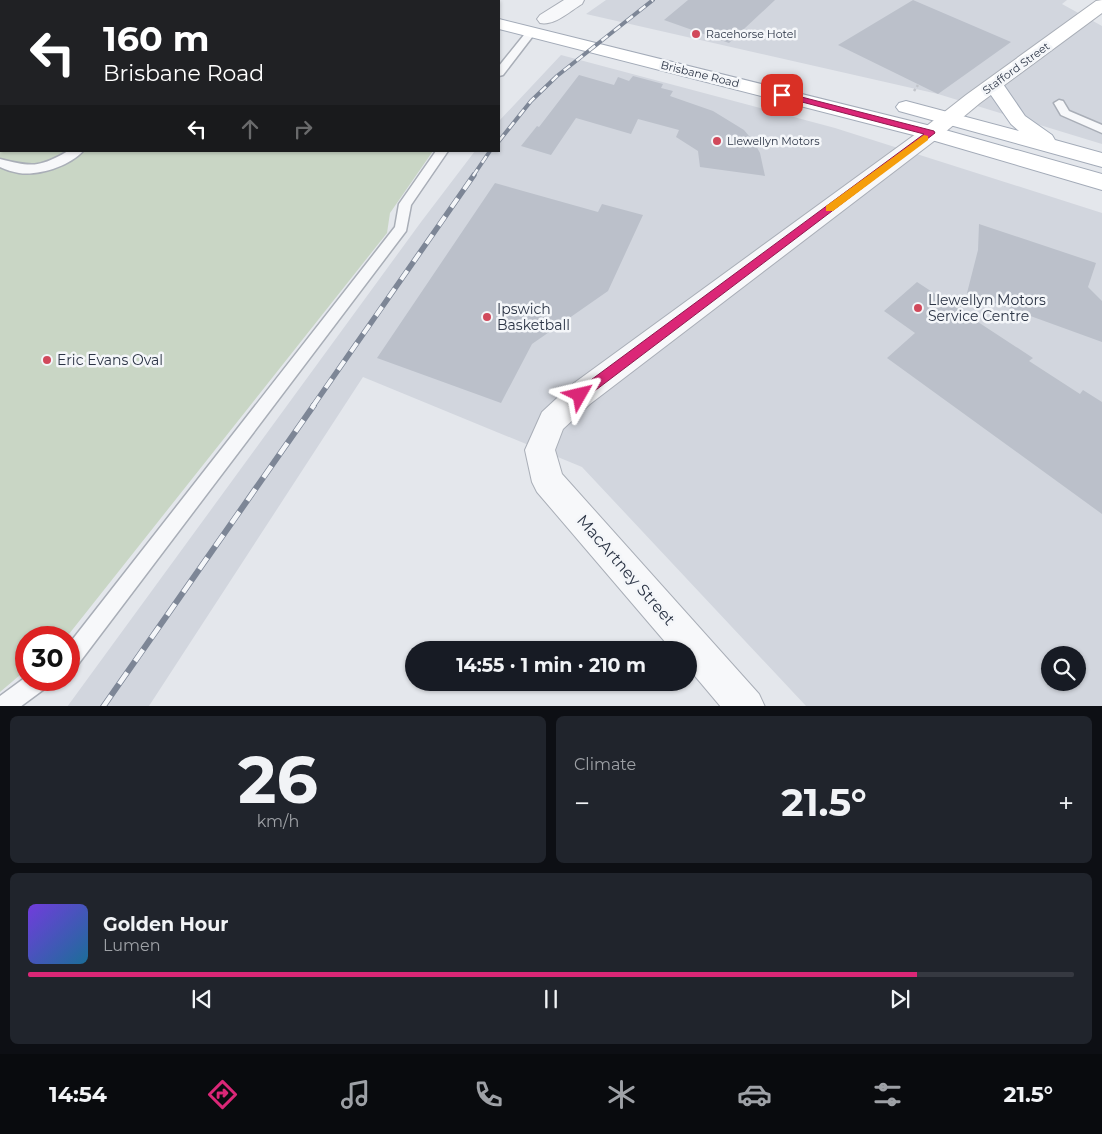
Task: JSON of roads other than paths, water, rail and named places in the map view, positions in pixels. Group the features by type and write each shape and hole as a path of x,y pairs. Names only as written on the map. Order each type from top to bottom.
{"main road":[{"name":"Stafford Street","path":"931,133 1102,5"},
{"path":"500,8 592,30"},
{"name":"Brisbane Road","path":"500,24 931,133 1102,182"},
{"path":"994,85 1018,120 1057,148"},
{"path":"884,101 1102,160"}],"street":[{"path":"546,19 576,0"},
{"name":"MacArtney Street","path":"746,706 548,482 540,450 552,421 580,395 931,133"}],"lane":[{"path":"500,72 531,32"},
{"path":"1060,103 1066,113 1102,129"},
{"path":"0,163 20,169 37,168 75,152"},
{"path":"80,646 401,228 405,204 441,152"},
{"path":"0,706 24,691"}],"railway":[{"path":"500,140 531,101 557,76 653,0"},
{"path":"473,176 489,152"},
{"path":"313,406 474,175"},
{"path":"104,706 314,405"}],"place":[{"name":"Racehorse Hotel","path":"696,34"},
{"name":"Llewellyn Motors","path":"717,141"},
{"name":"Llewellyn Motors Service Centre","path":"918,308"},
{"name":"Ipswich Basketball","path":"487,317"},
{"name":"Eric Evans Oval","path":"47,360"}]}
